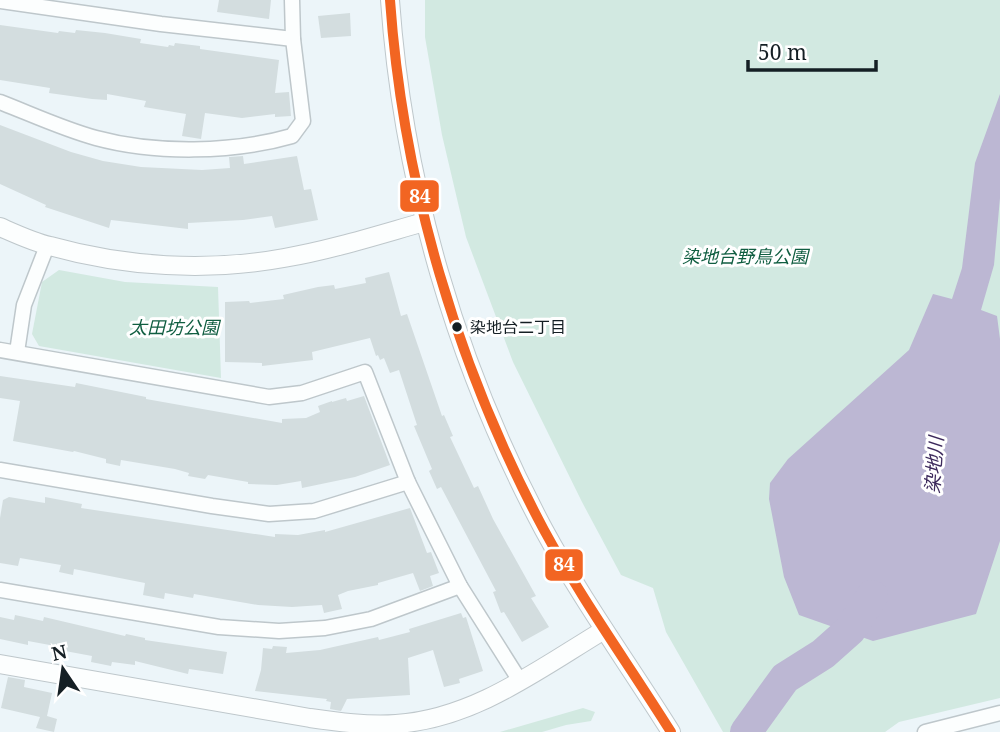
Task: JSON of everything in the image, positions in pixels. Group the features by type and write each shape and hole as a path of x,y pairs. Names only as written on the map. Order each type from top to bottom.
{"street":[{"path":"0,102 96,138 143,146 220,148 287,138 296,133 303,121 293,39 292,0"},
{"path":"390,0 403,107 424,222 447,299 477,383 511,464 545,531 604,630 668,728"},
{"path":"0,1 161,24 293,39"},
{"path":"0,227 47,246 138,264 244,264 297,255 424,222"},
{"path":"18,352 24,306 47,246"},
{"path":"0,350 269,397 302,393 365,372 408,482 460,586 520,681"},
{"path":"0,470 269,514 314,511 408,482"},
{"path":"0,590 219,627 279,631 325,628 371,618 460,586"},
{"path":"0,664 351,724 395,724 430,719 473,706 604,630"},
{"path":"925,732 1000,713"}],"green space":[{"name":"染地台野鳥公園","path":"425,0 1000,0 1000,698 899,722 885,732 723,732 666,632 653,588 621,575 513,362 466,237 442,135 425,37"},
{"name":"太田坊公園","path":"59,270 125,282 218,287 221,378 39,346 32,334 42,282"},
{"path":"583,708 595,712 591,721 542,732 500,732"}],"water":[{"path":"1000,94 1000,198 994,265 981,310 997,316 1000,339 1000,541 976,614 873,641 799,615 784,577 769,499 770,483 788,459 909,350 933,294 952,299 962,268 975,163"}],"building":[{"path":"219,0 271,0 269,19 217,12"},
{"path":"350,13 351,36 321,38 318,16"},
{"path":"0,25 58,33 75,33 76,30 105,33 141,39 140,43 168,47 174,46 175,43 200,46 200,49 279,60 275,93 289,92 291,116 275,117 275,114 242,118 205,113 201,139 182,136 186,114 144,107 146,101 107,94 107,100 49,93 50,88 0,80"},
{"path":"0,125 71,152 141,167 202,170 230,168 229,157 243,156 244,164 297,156 304,190 311,189 318,220 275,228 272,216 188,223 188,229 111,220 109,228 45,207 46,205 0,184"},
{"path":"389,272 401,316 407,314 442,416 444,415 453,436 450,437 474,488 478,486 493,519 536,596 531,598 549,627 522,642 504,612 501,613 493,592 496,591 441,487 437,489 429,471 432,469 414,426 417,425 399,370 390,373 384,358 380,360 378,355 376,356 370,338 312,352 313,360 262,366 262,363 225,362 225,302 250,303 284,299 283,295 318,287 334,285 335,289 366,283 365,278"},
{"path":"0,376 75,387 76,383 146,399 282,423 282,419 306,418 320,412 318,406 332,401 346,398 347,401 364,396 390,465 355,477 302,488 301,481 277,485 248,484 208,475 205,479 188,476 189,473 175,469 121,460 120,466 106,463 106,459 74,451 13,441 20,401 0,398"},
{"path":"9,497 45,503 45,497 82,504 81,508 275,537 275,534 325,532 410,508 427,553 431,552 439,573 430,576 433,586 420,591 413,573 378,585 348,591 338,595 342,609 324,613 322,605 258,605 194,594 193,598 165,593 164,599 143,595 145,583 74,569 73,575 59,572 61,565 20,558 18,566 0,563 0,518 3,500"},
{"path":"461,613 463,618 466,617 483,671 459,679 460,683 444,687 433,650 408,658 410,695 347,699 341,711 330,709 331,702 326,701 327,699 255,691 263,648 287,647 286,653 320,650 378,637 379,640"},
{"path":"15,615 43,621 44,617 145,640 227,652 223,674 189,669 188,674 135,661 135,665 112,662 111,666 91,662 92,656 65,651 66,648 28,641 28,645 0,639 0,617 14,620"},
{"path":"8,677 25,680 24,687 52,693 47,716 57,719 54,732 36,728 40,717 1,708"}],"waterway":[{"name":"染地川","path":"746,732 785,678 823,654 850,630 872,596"}],"transit line":[{"name":"84","path":"390,0 407,138 439,273 460,339 513,468 544,530 671,732"}],"place":[{"name":"染地台二丁目","path":"457,327"}]}
